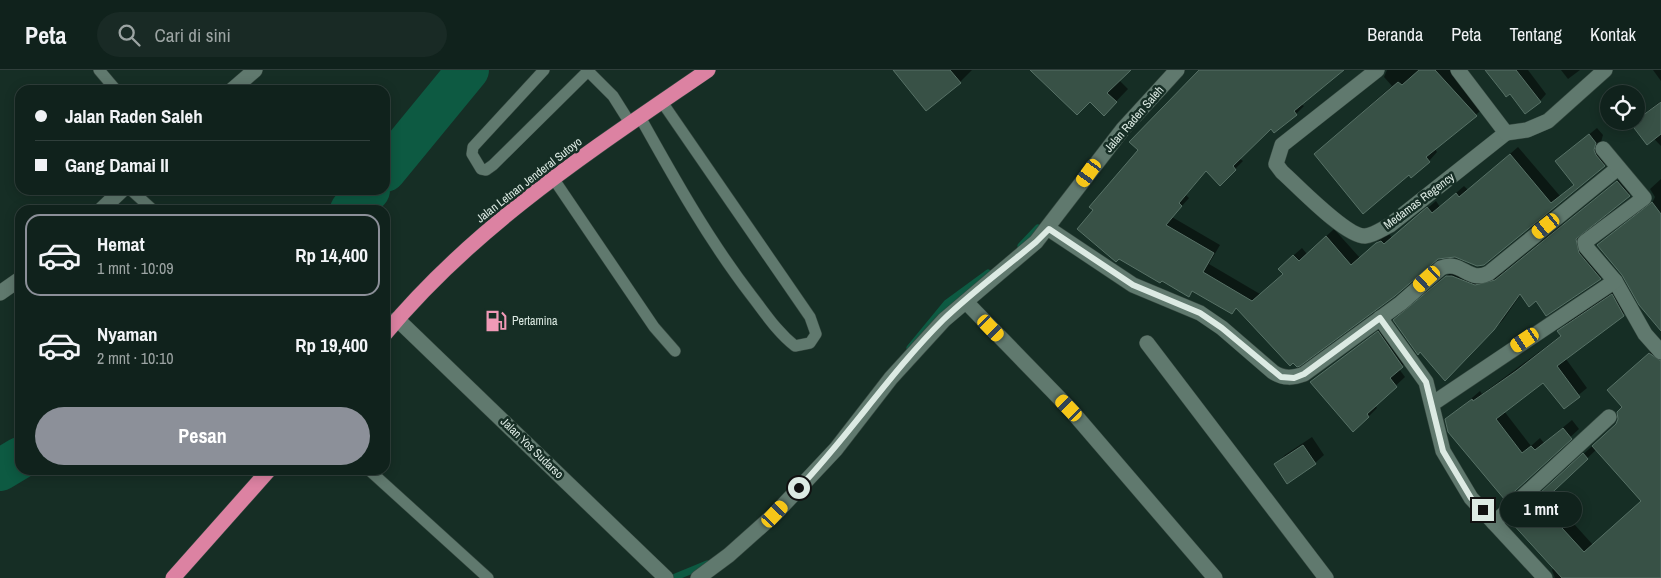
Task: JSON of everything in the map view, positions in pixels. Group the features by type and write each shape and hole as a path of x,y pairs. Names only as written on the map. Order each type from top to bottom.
{"highway":[{"name":"Jalan Letnan Jenderal Sutoyo","path":"390,328 440,274 500,219 553,178 708,70"},
{"path":"173,578 264,475"}],"street":[{"path":"238,85 254,70"},
{"name":"Jalan Raden Saleh","path":"698,578 729,556 775,514 836,449 891,378 944,320 1049,229 1123,129 1177,70"},
{"name":"Medamas Regency","path":"1377,70 1282,145 1276,164 1347,230 1363,236 1374,234 1390,225 1506,133 1528,130 1548,121 1605,70"},
{"path":"1458,70 1506,133"},
{"path":"1603,149 1643,196 1643,200 1585,242 1586,247 1615,281 1645,334 1661,352"},
{"path":"1049,229 1133,285 1200,313 1222,328 1281,377 1294,378 1304,374 1401,303 1441,268 1448,265 1455,266 1480,278 1489,273 1618,168"},
{"path":"106,205 117,195"},
{"path":"1432,404 1615,281"},
{"path":"0,293 15,282"},
{"path":"966,302 1069,408 1215,578"},
{"path":"1380,318 1426,382 1443,451 1471,498 1545,578"},
{"name":"Jalan Yos Sudarso","path":"397,319 666,578"},
{"path":"1147,343 1326,578"},
{"path":"1494,523 1609,417"}],"lane":[{"path":"99,70 112,85"},
{"path":"544,70 473,147 472,154 481,169 486,170 493,165 588,71 635,120 724,259 782,336 796,346 810,343 816,334 810,317 662,102"},
{"path":"553,178 654,327 675,351"},
{"path":"136,195 148,205"},
{"path":"375,475 488,578"}],"building":[{"path":"893,70 950,70 961,83 926,111"},
{"path":"1030,70 1131,70 1107,93 1117,102 1104,116 1090,102 1077,115"},
{"path":"1199,70 1344,70 1294,111 1297,115 1274,133 1271,129 1233,166 1236,170 1220,186 1206,171 1179,203 1182,206 1166,225 1214,253 1203,272 1252,301 1283,274 1278,269 1293,255 1299,261 1326,236 1351,265 1376,243 1381,241 1384,244 1427,207 1432,213 1456,193 1459,197 1510,154 1551,203 1574,185 1555,161 1589,134 1596,143 1594,150 1596,155 1605,166 1484,265 1477,266 1455,257 1438,259 1395,296 1300,366 1297,367 1293,363 1290,366 1236,308 1232,314 1192,291 1189,297 1162,281 1160,283 1119,259 1116,262 1077,229 1093,210 1089,207 1138,150 1129,142"},
{"path":"1419,70 1435,70 1477,116 1426,157 1430,162 1411,178 1409,175 1363,214 1314,154 1398,82 1402,85"},
{"path":"1485,70 1516,70 1541,102 1525,114 1510,94 1506,97"},
{"path":"1661,102 1661,134 1647,145 1636,130 1645,130 1645,114"},
{"path":"1617,181 1630,196 1576,239 1579,253 1601,279 1546,316 1536,301 1529,307 1520,294 1494,330 1445,381 1420,352 1418,355 1393,320 1446,276 1452,276 1475,285 1495,280"},
{"path":"1652,202 1661,214 1661,331 1639,305 1622,275 1597,245"},
{"path":"1612,294 1624,316 1557,366 1580,397 1564,409 1543,383 1496,419 1522,453 1531,446 1535,450 1563,428 1572,439 1505,500 1448,432 1445,419 1516,371 1561,336 1557,331"},
{"path":"1378,331 1403,367 1390,378 1397,387 1367,414 1369,417 1353,432 1310,382"},
{"path":"1649,353 1661,361 1661,578 1562,578 1510,521 1583,453 1588,459 1540,504 1584,552 1641,501 1592,446 1616,424 1618,419 1617,412 1622,407 1607,390"},
{"path":"1303,445 1316,464 1287,484 1274,464"}],"waterway":[{"path":"390,165 468,70"},
{"path":"356,205 364,195"},
{"path":"1021,246 1038,228"},
{"path":"910,348 947,303 988,273"},
{"path":"0,470 15,461"},
{"path":"673,578 707,564"}],"place":[{"name":"Pertamina","path":"496,321"}],"route":[{"path":"799,488 836,449 891,378 944,320 1049,229 1133,285 1200,313 1222,328 1281,377 1294,378 1304,374 1380,318 1426,382 1443,451 1471,498 1483,510"}]}
